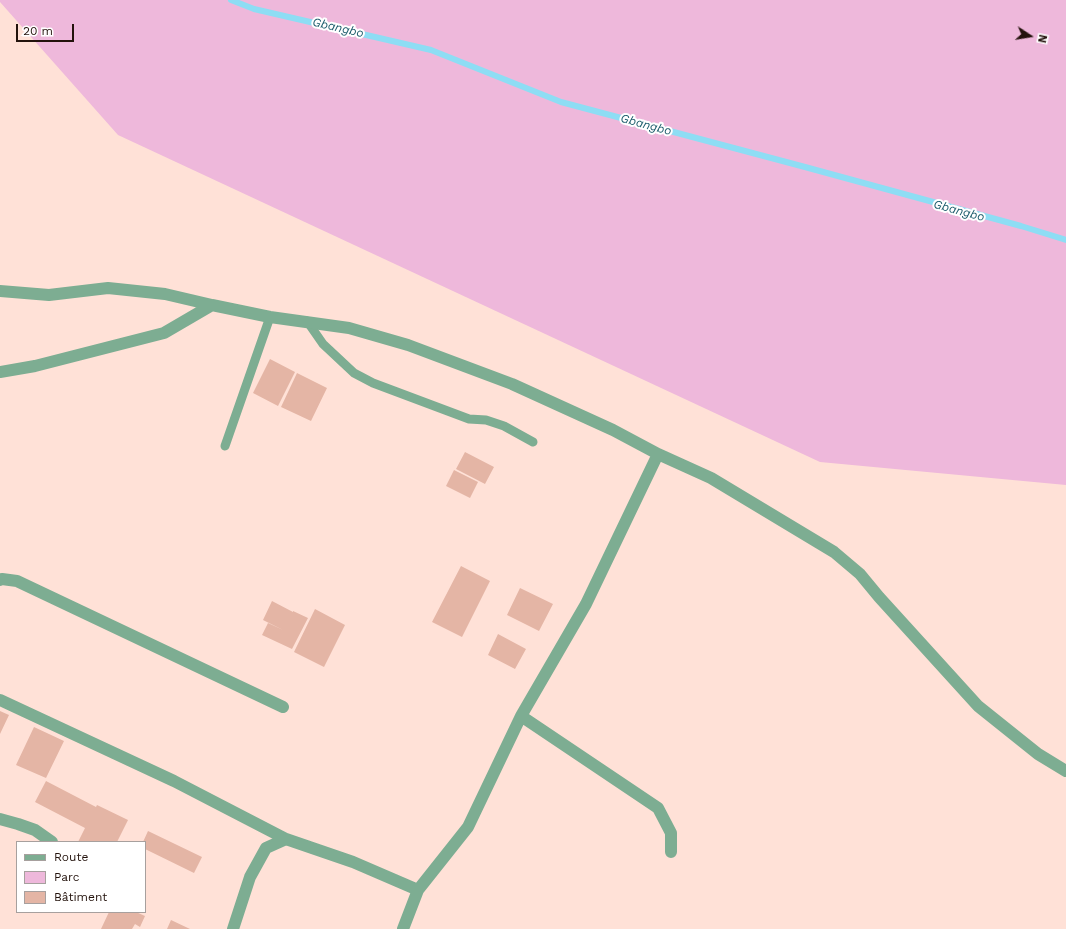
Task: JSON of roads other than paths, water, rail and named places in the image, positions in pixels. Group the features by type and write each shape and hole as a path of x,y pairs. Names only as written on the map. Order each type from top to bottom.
{"street":[{"path":"0,291 49,295 108,288 165,294 270,317 349,328 408,345 504,382 613,430 658,454 711,478 834,552 860,574 978,706 1038,754 1066,771"},
{"path":"0,372 35,366 164,333 212,305"},
{"path":"403,929 418,890 468,827 521,716 586,604 658,454"},
{"path":"0,580 17,581 283,707"},
{"path":"0,700 174,781 286,838 354,862 418,890"},
{"path":"521,716 658,808 671,833 671,852"},
{"path":"0,819 35,830 51,841"},
{"path":"233,929 250,877 266,848 286,838"}],"lane":[{"path":"225,446 270,317"},
{"path":"307,322 323,344 354,373 373,383 469,419 486,420 504,426 533,442"}],"waterway":[{"name":"Gbangbo","path":"231,0 254,9 431,50 561,102 1021,226 1066,240"}]}
